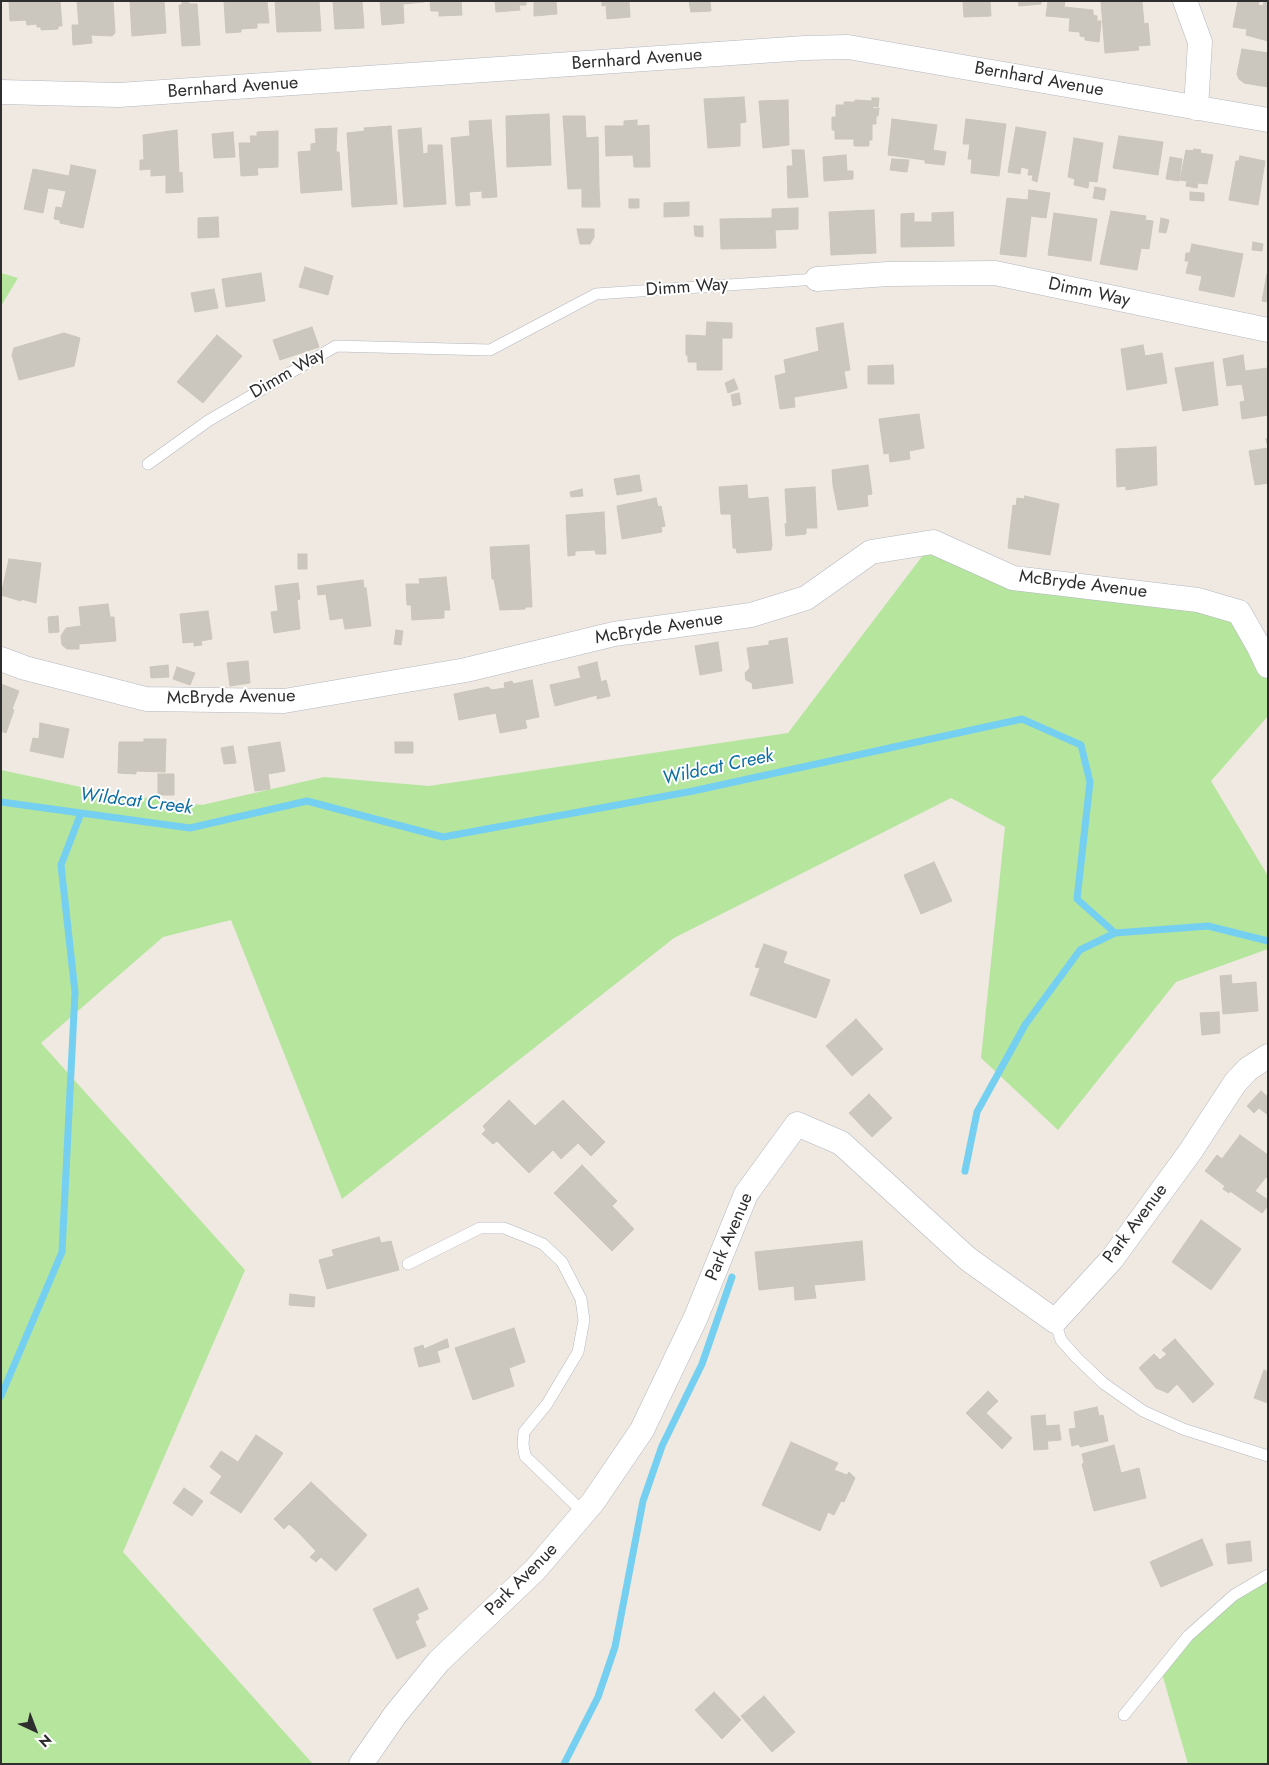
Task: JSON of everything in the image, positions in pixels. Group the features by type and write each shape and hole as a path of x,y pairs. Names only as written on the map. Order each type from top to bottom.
{"street":[{"path":"1185,1 1200,42 1196,108"},
{"name":"Bernhard Avenue","path":"1,92 119,95 795,48 848,46 1268,120"},
{"name":"Dimm Way","path":"817,279 888,274 995,273 1268,330"},
{"name":"McBryde Avenue","path":"1,659 25,668 146,698 284,700 466,670 614,634 751,615 806,598 871,552 932,542 1013,578 1198,600 1239,612 1268,666"},
{"name":"Park Avenue","path":"361,1764 394,1715 439,1661 535,1570 584,1512 642,1430 696,1317 746,1194 797,1124 840,1143 968,1259 1055,1320 1112,1259 1190,1152 1235,1084 1248,1069 1268,1056"}],"lane":[{"name":"Dimm Way","path":"148,464 208,421 336,346 490,350 596,294 817,279"},
{"path":"408,1264 480,1228 504,1228 524,1236 543,1244 562,1262 581,1299 584,1320 578,1352 548,1404 524,1432 523,1444 525,1456 584,1512"},
{"path":"1055,1320 1061,1340 1076,1357 1103,1383 1143,1411 1182,1429 1268,1456"},
{"path":"1124,1715 1188,1636 1234,1595 1268,1575"}],"green space":[{"path":"1,273 18,278 1,306"},
{"path":"933,542 1013,578 1239,612 1268,666 1268,716 1211,781 1268,876 1268,949 1176,982 1058,1130 981,1058 1005,827 951,798 674,938 342,1199 231,920 163,937 41,1043 245,1270 123,1552 313,1764 1,1764 1,770 109,793 202,805 324,777 429,786 788,733"},
{"path":"1268,1575 1268,1764 1188,1764 1161,1670 1188,1636"}],"building":[{"path":"9,1 60,1 62,26 58,26 58,29 41,30 41,27 37,27 37,24 27,25 26,20 10,21"},
{"path":"77,1 113,1 115,33 112,36 91,35 92,43 73,45 72,25 79,25"},
{"path":"130,1 164,1 166,33 132,36"},
{"path":"182,1 189,1 189,4 197,4 200,45 182,46 179,5 182,5"},
{"path":"224,1 267,1 269,23 257,23 257,28 241,29 241,32 226,33"},
{"path":"275,1 319,1 321,31 277,32"},
{"path":"333,1 362,1 364,28 335,29"},
{"path":"380,1 424,2 403,4 404,23 382,25"},
{"path":"430,1 461,1 462,15 439,16 439,11 431,11"},
{"path":"495,1 526,1 526,5 519,5 520,10 496,12"},
{"path":"534,1 556,1 557,14 534,16"},
{"path":"602,1 629,1 630,17 607,19 606,5 602,6"},
{"path":"689,1 710,1 711,11 691,12"},
{"path":"963,1 990,1 991,16 964,17"},
{"path":"1018,1 1041,1 1041,4 1019,6"},
{"path":"1048,1 1065,1 1064,7 1093,10 1093,15 1097,16 1097,21 1101,21 1099,42 1085,40 1085,37 1080,36 1080,32 1069,31 1070,18 1046,16"},
{"path":"1101,1 1142,1 1144,24 1148,23 1150,45 1138,46 1139,50 1105,53"},
{"path":"1238,1 1259,1 1258,5 1263,6 1264,2 1268,2 1268,41 1246,35 1247,29 1233,27"},
{"path":"1242,49 1268,53 1268,87 1244,83 1239,79 1237,74"},
{"path":"744,97 746,122 740,123 740,146 708,148 704,99"},
{"path":"872,98 879,98 878,107 873,106 873,109 879,108 876,124 872,124 872,140 869,140 869,146 854,146 854,139 835,139 835,130 832,130 832,117 836,117 836,105 844,105 844,102 855,102 855,100 872,101"},
{"path":"788,100 789,145 763,148 759,101"},
{"path":"549,114 551,165 507,167 506,116"},
{"path":"563,116 585,116 586,138 598,137 599,188 568,189"},
{"path":"892,119 937,125 933,150 946,152 944,165 925,163 925,160 888,155"},
{"path":"966,119 1006,124 999,176 971,173 972,159 968,159 970,144 963,144"},
{"path":"491,120 497,197 482,198 482,191 469,192 470,205 456,206 451,138 470,136 469,121"},
{"path":"637,120 637,126 649,125 650,167 634,167 633,155 606,156 605,126 624,126 624,121"},
{"path":"391,126 397,204 352,207 347,133 365,131 364,128"},
{"path":"1016,127 1046,132 1037,182 1032,180 1033,175 1028,175 1029,169 1021,167 1020,174 1008,172"},
{"path":"337,128 336,152 339,152 342,190 301,193 298,152 311,151 311,144 316,143 315,129"},
{"path":"421,128 423,154 428,153 428,145 442,145 446,204 404,207 398,130"},
{"path":"177,130 179,173 182,172 183,192 166,193 166,175 151,176 151,169 140,170 140,160 144,160 143,135"},
{"path":"278,131 278,167 257,168 258,175 241,176 239,143 251,143 250,136 257,136 257,132"},
{"path":"233,132 235,157 214,158 212,134"},
{"path":"1119,136 1163,142 1158,175 1113,168"},
{"path":"1074,138 1103,143 1097,182 1089,181 1088,188 1074,185 1075,179 1068,177"},
{"path":"1194,149 1201,150 1200,153 1213,155 1207,184 1198,183 1197,188 1186,186 1187,181 1180,180 1186,150 1193,151"},
{"path":"792,150 804,150 808,197 788,198 787,166 793,166"},
{"path":"846,155 847,171 853,171 853,179 824,181 823,157"},
{"path":"1240,156 1265,161 1258,205 1229,200 1236,161 1239,161"},
{"path":"1170,157 1182,159 1179,181 1166,179"},
{"path":"892,159 909,160 907,172 890,170"},
{"path":"71,165 96,170 83,228 60,223 60,220 54,219 56,207 62,208 66,191 48,188 43,213 24,209 33,169 69,176"},
{"path":"1095,187 1106,189 1104,200 1093,198"},
{"path":"599,188 600,207 582,207 582,189"},
{"path":"1029,190 1050,193 1046,218 1031,216 1026,257 1000,254 1007,198 1028,200"},
{"path":"1190,192 1204,193 1204,201 1190,200"},
{"path":"629,199 639,199 639,208 629,208"},
{"path":"689,202 689,216 664,217 664,203"},
{"path":"798,208 798,229 775,230 776,248 721,249 720,219 772,218 772,209"},
{"path":"874,210 876,253 831,255 829,212"},
{"path":"1111,211 1146,216 1145,220 1153,221 1149,249 1141,248 1137,270 1100,264"},
{"path":"953,212 954,246 901,247 901,214 914,213 914,222 932,222 932,213"},
{"path":"1054,213 1097,219 1091,261 1048,255"},
{"path":"218,217 219,237 198,238 198,218"},
{"path":"1161,218 1169,220 1166,233 1159,232"},
{"path":"694,226 703,226 703,237 695,236"},
{"path":"577,229 594,229 594,237 590,244 580,244"},
{"path":"1253,242 1263,244 1262,251 1252,250"},
{"path":"1192,244 1243,254 1234,297 1199,290 1202,276 1186,273 1189,261 1185,261 1186,253 1190,253"},
{"path":"305,267 333,276 328,295 299,287"},
{"path":"261,273 265,301 226,307 222,279"},
{"path":"1268,274 1268,302 1262,301"},
{"path":"214,289 218,308 195,312 191,293"},
{"path":"707,322 732,323 732,338 722,338 722,370 697,370 697,362 688,362 686,335 706,336"},
{"path":"843,323 850,370 844,371 847,388 794,397 795,407 780,409 775,376 786,373 784,360 819,351 816,328"},
{"path":"312,327 319,347 280,360 273,340"},
{"path":"64,333 80,338 74,366 19,380 12,355 14,348"},
{"path":"217,335 242,356 203,403 177,382"},
{"path":"1143,345 1145,356 1162,353 1167,383 1127,390 1121,349"},
{"path":"1243,355 1245,371 1268,368 1268,415 1242,419 1240,402 1245,401 1242,384 1227,386 1223,359"},
{"path":"1213,362 1218,405 1183,411 1175,368"},
{"path":"893,365 894,384 868,384 868,366"},
{"path":"734,379 738,389 728,393 725,383"},
{"path":"739,393 741,404 733,406 731,395"},
{"path":"919,414 924,448 909,451 910,459 890,462 889,453 884,454 879,419"},
{"path":"1156,447 1157,485 1126,490 1126,486 1117,487 1116,449"},
{"path":"1268,448 1268,483 1255,485 1249,451"},
{"path":"868,465 872,494 867,495 868,506 838,510 832,470"},
{"path":"639,475 642,491 617,495 614,479"},
{"path":"747,485 748,499 768,497 771,550 737,553 736,548 733,548 731,514 721,514 719,487"},
{"path":"815,487 817,528 806,528 806,534 786,536 785,489"},
{"path":"582,489 583,496 571,497 570,492"},
{"path":"1025,496 1059,504 1050,555 1008,548 1013,505 1016,506 1017,498 1024,499"},
{"path":"656,498 658,507 661,506 665,526 661,527 662,532 622,539 617,506"},
{"path":"604,512 606,554 596,554 595,550 575,551 575,555 568,556 566,515"},
{"path":"529,545 532,607 500,610 494,579 492,579 490,547"},
{"path":"298,554 307,554 307,569 298,569"},
{"path":"9,559 41,563 36,603 1,595"},
{"path":"446,577 450,610 444,610 444,618 412,620 411,605 407,605 406,584 420,584 419,579"},
{"path":"363,580 364,589 318,595 317,586"},
{"path":"298,583 300,599 297,600 300,629 274,633 271,612 278,611 275,586"},
{"path":"366,588 371,626 345,629 343,618 330,620 326,594"},
{"path":"108,604 110,617 114,617 116,641 79,644 79,649 67,649 62,645 61,636 66,628 81,626 79,607"},
{"path":"208,611 212,639 201,641 202,645 194,646 194,642 183,643 180,614"},
{"path":"58,616 59,632 49,633 48,617"},
{"path":"396,630 403,631 401,645 394,644"},
{"path":"787,638 793,683 753,689 752,683 746,680 745,673 750,668 747,648 769,645 769,641"},
{"path":"718,642 722,671 700,675 695,646"},
{"path":"248,661 250,683 230,686 227,663"},
{"path":"597,662 601,682 606,680 610,696 597,699 597,695 555,706 550,685 581,678 578,667"},
{"path":"168,665 169,677 151,678 150,667"},
{"path":"177,667 195,673 190,685 173,679"},
{"path":"532,680 539,717 525,720 527,728 500,733 496,713 459,720 454,694 488,687 492,690 505,688 504,683 512,681 513,684"},
{"path":"1,684 19,691 12,709 1,705"},
{"path":"1,705 14,710 6,733 1,731"},
{"path":"40,723 69,729 63,758 30,751 33,738 39,739"},
{"path":"144,739 166,739 165,772 136,771 136,774 118,773 119,742 144,742"},
{"path":"280,742 285,771 268,774 270,789 255,791 248,747"},
{"path":"395,742 413,742 413,753 395,753"},
{"path":"233,746 236,763 224,764 221,748"},
{"path":"158,774 174,774 174,795 158,795"},
{"path":"934,862 952,901 921,914 904,875"},
{"path":"764,944 787,952 783,963 830,980 816,1018 750,995 760,968 755,967"},
{"path":"1231,975 1232,984 1256,982 1258,1011 1223,1014 1220,976"},
{"path":"1219,1012 1220,1033 1202,1035 1200,1013"},
{"path":"856,1019 883,1049 852,1076 826,1046"},
{"path":"1261,1091 1268,1097 1268,1115 1259,1108 1254,1113 1247,1106"},
{"path":"869,1094 892,1118 872,1137 849,1113"},
{"path":"509,1100 535,1126 563,1100 605,1142 591,1156 578,1143 561,1159 553,1150 529,1173 497,1141 493,1144 482,1134 486,1130 483,1126"},
{"path":"1240,1135 1268,1155 1268,1179 1266,1177 1255,1191 1268,1200 1268,1206 1262,1213 1230,1191 1229,1193 1223,1189 1225,1186 1205,1171 1217,1155 1222,1159"},
{"path":"582,1165 617,1201 612,1206 634,1229 612,1251 554,1193"},
{"path":"1201,1220 1241,1249 1211,1290 1172,1262"},
{"path":"379,1237 381,1243 391,1241 399,1270 327,1289 319,1260 334,1256 332,1250"},
{"path":"862,1241 865,1280 814,1285 816,1298 795,1300 794,1286 759,1290 755,1252"},
{"path":"290,1294 315,1297 314,1307 289,1305"},
{"path":"514,1328 525,1362 509,1368 514,1386 473,1400 455,1348"},
{"path":"447,1339 449,1347 437,1351 440,1362 419,1367 414,1348 423,1345 424,1349"},
{"path":"1175,1339 1214,1384 1193,1403 1177,1384 1168,1393 1156,1388 1139,1368 1154,1354 1160,1360 1167,1354 1162,1350"},
{"path":"1264,1370 1268,1372 1268,1403 1254,1398"},
{"path":"988,1391 998,1401 986,1413 1012,1438 1002,1449 966,1413"},
{"path":"1097,1407 1099,1416 1103,1415 1108,1441 1080,1447 1079,1444 1072,1446 1069,1429 1076,1428 1074,1412"},
{"path":"1045,1415 1048,1449 1034,1450 1031,1416"},
{"path":"1059,1425 1061,1440 1048,1441 1046,1426"},
{"path":"256,1435 283,1453 241,1513 210,1493 222,1476 210,1467 221,1451 238,1462"},
{"path":"791,1442 838,1463 834,1470 847,1475 849,1472 855,1478 844,1502 841,1501 834,1515 828,1512 820,1531 762,1505"},
{"path":"1114,1445 1121,1473 1139,1468 1146,1498 1094,1511 1082,1464 1084,1463 1082,1454"},
{"path":"311,1482 367,1535 336,1571 321,1557 316,1562 310,1557 316,1551 298,1532 289,1524 284,1529 274,1519"},
{"path":"184,1488 203,1501 192,1516 173,1503"},
{"path":"1202,1539 1213,1565 1161,1587 1150,1562"},
{"path":"1250,1541 1252,1561 1228,1564 1226,1544"},
{"path":"418,1588 428,1609 417,1614 419,1619 415,1621 426,1646 397,1659 373,1609"},
{"path":"714,1692 741,1720 722,1739 695,1710"},
{"path":"764,1696 795,1732 772,1752 741,1716"}],"waterway":[{"name":"Wildcat Creek","path":"1,802 190,828 307,801 443,837 693,791 1022,719 1081,745 1090,782 1077,899 1115,933 1208,926 1268,941"},
{"path":"1,1396 62,1252 75,992 61,865 81,813"},
{"path":"965,1171 977,1112 1025,1025 1080,950 1115,933"},
{"path":"564,1764 598,1697 615,1647 643,1501 662,1446 702,1364 732,1277"}]}
